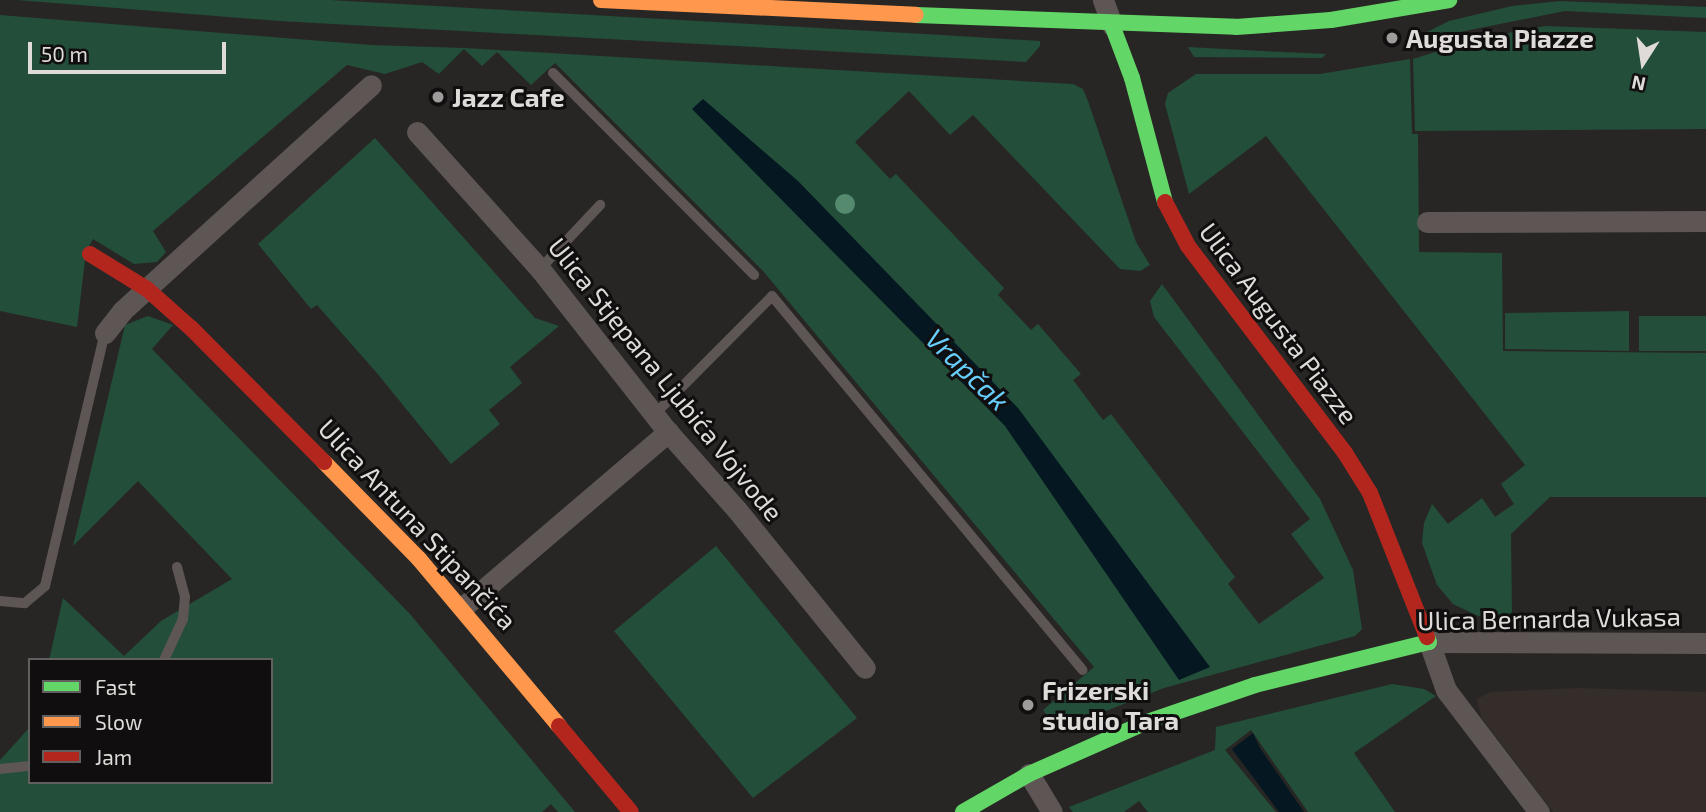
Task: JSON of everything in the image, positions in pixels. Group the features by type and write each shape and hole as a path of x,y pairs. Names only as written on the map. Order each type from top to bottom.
{"street":[{"path":"601,0 1112,25 1285,24 1449,0"},
{"path":"1103,0 1112,25"},
{"name":"Ulica Augusta Piazze","path":"1112,25 1132,78 1167,211 1364,483 1429,642"},
{"path":"106,333 147,289 371,85"},
{"name":"Ulica Stjepana Ljubića Vojvode","path":"417,132 540,268 668,432 865,668"},
{"path":"1427,222 1706,221"},
{"name":"Ulica Antuna Stipančića","path":"90,254 147,289 463,607 631,812"},
{"path":"463,607 668,432"},
{"path":"1429,642 1446,690 1539,812"},
{"name":"Ulica Bernarda Vukasa","path":"963,812 1029,774 1147,722 1255,685 1429,642 1706,643"},
{"path":"1029,774 1052,812"}],"lane":[{"path":"553,73 754,275"},
{"path":"540,268 600,205"},
{"path":"654,414 772,296 1082,670"},
{"path":"0,601 25,603 45,586 106,333"},
{"path":"165,658 183,619 185,597 177,567"},
{"path":"0,769 28,766"}],"shaded area":[{"path":"1578,688 1706,692 1706,812 1553,812 1481,717 1477,699 1490,692"}],"green space":[{"path":"17,0 330,0 1040,41 1040,46 1026,62 279,21"},
{"path":"1560,1 1706,7 1706,18 1565,11 1405,43 1449,21 1512,6"},
{"path":"0,15 371,45 464,48 1073,84 1083,89 1136,242 1150,265 1140,271 1120,269 973,115 950,135 909,91 855,142 890,179 896,174 1004,288 998,295 1031,330 1038,324 1081,374 1073,380 1103,420 1111,414 1235,577 1228,584 1259,624 1324,578 1291,534 1310,519 1154,317 1150,301 1162,284 1320,499 1353,570 1362,629 1355,636 1164,688 1058,730 1043,710 1094,667 763,271 555,63 531,85 497,52 482,66 464,49 439,74 422,62 385,74 347,65 153,231 166,252 157,262 134,264 93,239 86,252 77,327 0,311"},
{"path":"1545,26 1706,32 1706,129 1415,131 1413,59 1477,39"},
{"path":"1188,47 1326,54 1322,58 1194,57"},
{"path":"1410,59 1412,134 1418,134 1419,252 1502,253 1503,351 1706,353 1706,497 1550,497 1511,534 1512,615 1478,616 1453,604 1437,585 1422,543 1424,523 1432,504 1448,524 1482,498 1495,517 1514,504 1501,484 1525,465 1266,136 1189,194 1165,104 1168,93 1196,74 1320,74"},
{"path":"375,138 535,318 559,326 510,367 522,383 489,410 500,424 451,464 376,372 317,305 311,309 258,244"},
{"path":"1629,311 1629,351 1505,349 1505,313"},
{"path":"148,316 173,325 152,349 410,614 575,812 558,812 551,804 542,812 0,812 0,760 28,729 28,784 273,784 273,658 49,658 63,598 124,656 161,621 232,579 138,481 73,546 125,325"},
{"path":"1639,316 1706,316 1706,351 1639,351"},
{"path":"716,546 857,718 753,798 614,631"},
{"path":"1392,684 1424,689 1436,696 1354,753 1395,812 1308,812 1251,730 1225,750 1276,812 1148,812 1139,801 1124,812 1073,812 1069,807 1215,750 1216,727"}],"water":[{"name":"Vrapčak","path":"703,99 798,181 1018,408 1210,667 1179,680 1005,426 692,109"},
{"path":"1253,733 1260,748 1304,812 1279,812 1232,749"}],"traffic: fast":[{"path":"916,15 1236,27 1331,20 1449,0"},
{"path":"1112,25 1132,78 1165,202"},
{"path":"963,812 1029,774 1147,722 1255,685 1429,642 1427,637"}],"traffic: slow":[{"path":"601,0 916,15"},
{"path":"324,462 419,559 559,726"}],"traffic: jam":[{"path":"1165,202 1188,246 1345,453 1370,493 1427,637"},
{"path":"90,254 147,289 191,328 324,462"},
{"path":"559,726 631,812"}],"place":[{"name":"Augusta Piazze","path":"1392,38"},
{"name":"Jazz Cafe","path":"438,97"},
{"name":"Frizerski studio Tara","path":"1028,705"}]}
